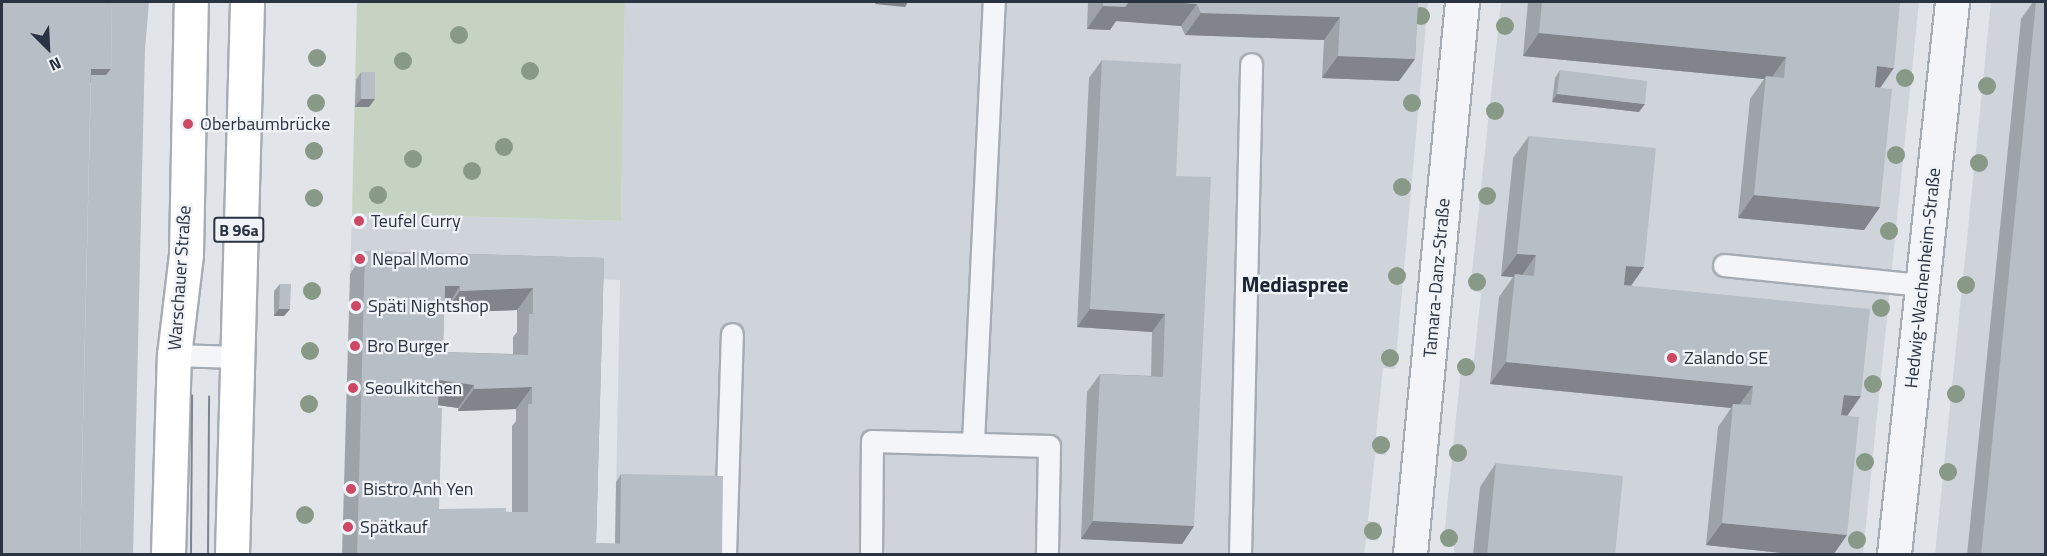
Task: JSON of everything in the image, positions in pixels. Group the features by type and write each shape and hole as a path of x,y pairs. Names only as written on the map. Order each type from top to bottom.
{"main road":[{"name":"Warschauer Straße","path":"168,555 174,355 186,254 191,2"},
{"name":"B 96a","path":"232,555 247,2"}],"street":[{"name":"Tamara-Danz-Straße","path":"1410,555 1462,2"},
{"name":"Hedwig-Wachenheim-Straße","path":"1894,555 1952,2"}],"lane":[{"path":"973,442 994,2"},
{"path":"1240,555 1251,64"},
{"path":"1724,265 1922,285"},
{"path":"725,555 732,334"},
{"path":"174,355 236,357"},
{"path":"871,555 872,441 973,442 1049,446 1047,555"}],"shaded area":[{"path":"625,2 1428,2 1395,369 1383,368 1376,436 1388,438 1386,455 1375,454 1368,521 1380,523 1378,541 1366,539 1364,554 615,554 620,280 350,274 352,213 621,221"},
{"path":"1501,2 1919,2 1863,554 1454,554 1454,547 1443,547 1462,359 1474,360 1481,293 1470,290"},
{"path":"1991,2 2045,2 2045,554 1935,554"}],"green space":[{"path":"357,2 625,2 621,221 352,213"}],"building":[{"path":"2,2 112,2 111,69 91,69 80,555 2,555"},
{"path":"112,2 149,2 145,49 133,555 80,555 91,75 106,75 111,69"},
{"path":"1103,2 1129,2 1125,7 1103,6"},
{"path":"1171,2 1418,2 1415,59 1338,56 1340,17 1201,13 1197,4"},
{"path":"1542,2 1900,2 1894,68 1877,66 1875,87 1892,89 1880,207 1754,195 1766,76 1784,78 1786,57 1539,33"},
{"path":"2036,2 2046,2 2046,555 1981,555"},
{"path":"1102,60 1181,64 1176,176 1211,177 1194,526 1093,521 1100,374 1163,377 1165,314 1090,309"},
{"path":"1560,70 1647,81 1645,104 1557,94"},
{"path":"361,72 375,72 375,99 361,99"},
{"name":"Zalando SE","path":"1529,136 1656,148 1644,267 1626,266 1624,285 1870,309 1861,396 1844,395 1841,415 1859,417 1847,535 1722,523 1733,404 1751,405 1753,386 1506,362 1515,274 1534,276 1536,255 1517,254"},
{"path":"365,251 604,258 596,543 630,544 630,555 357,555","holes":["445,286 460,286 460,291 533,288 533,314 529,314 528,355 443,352","439,380 474,385 474,389 532,387 532,404 528,404 528,512 506,512 506,508 439,509 442,408 438,408"]},
{"path":"280,284 291,284 290,309 279,309"},
{"path":"1496,463 1623,476 1615,555 1487,555"},
{"path":"621,474 723,476 722,555 630,555 630,544 620,544"}],"tram line":[{"path":"191,554 192,396"},
{"path":"208,554 209,397"}],"place":[{"name":"Oberbaumbrücke","path":"188,124"},
{"name":"Teufel Curry","path":"359,221"},
{"name":"Nepal Momo","path":"360,259"},
{"name":"Späti Nightshop","path":"356,306"},
{"name":"Bro Burger","path":"355,346"},
{"name":"Zalando SE","path":"1672,358"},
{"name":"Seoulkitchen","path":"353,388"},
{"name":"Bistro Anh Yen","path":"351,489"},
{"name":"Spätkauf","path":"348,527"}],"district":[{"name":"Mediaspree","path":"1295,284"}]}
